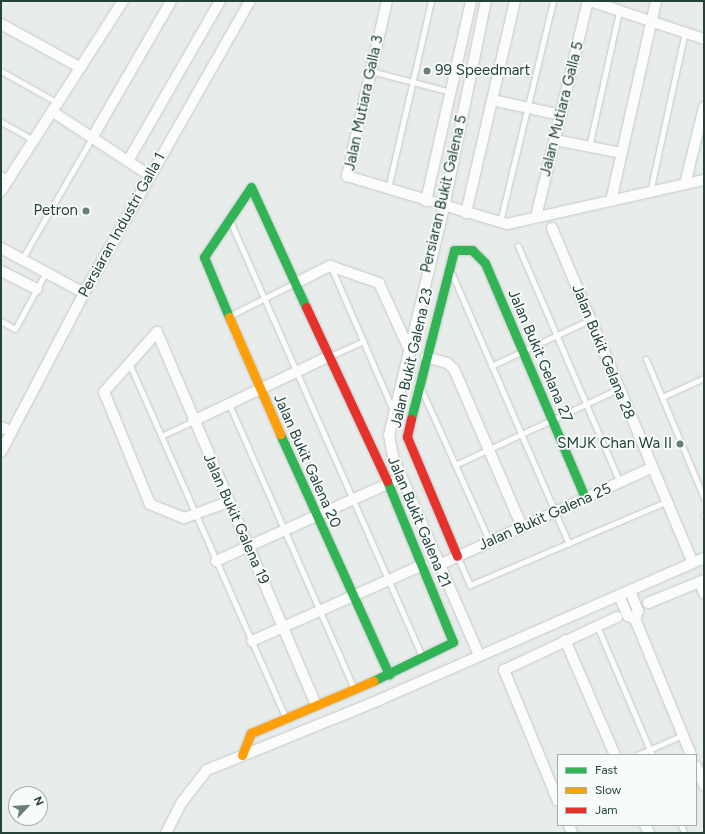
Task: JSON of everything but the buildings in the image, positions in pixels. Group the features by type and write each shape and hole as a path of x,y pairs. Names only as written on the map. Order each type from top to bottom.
{"street":[{"path":"1,191 5,176 34,140 53,112 123,1"},
{"path":"92,138 171,1"},
{"path":"128,161 220,1"},
{"name":"Persiaran Industri Galla 1","path":"1,452 84,293 250,1"},
{"name":"Jalan Mutiara Galla 3","path":"387,1 347,176 444,207 500,222"},
{"path":"426,201 472,1"},
{"name":"Persiaran Bukit Galena 5","path":"479,654 401,477 389,435 408,347 444,207 486,1"},
{"path":"466,213 515,1"},
{"path":"589,1 704,39"},
{"name":"Jalan Mutiara Galla 5","path":"536,218 589,1"},
{"path":"611,201 649,20 656,1"},
{"path":"1,24 81,68"},
{"path":"492,100 561,115"},
{"path":"685,184 704,107"},
{"path":"53,112 150,176"},
{"path":"555,140 621,153"},
{"path":"500,222 536,218 704,180"},
{"name":"Jalan Bukit Galena 21","path":"228,217 249,189 255,189 296,283 388,484 423,565 453,642 389,674 248,735 242,756"},
{"name":"Jalan Bukit Galena 20","path":"228,217 204,257 228,317 389,674"},
{"name":"Jalan Bukit Gelana 28","path":"552,228 618,390 693,563"},
{"path":"1,248 84,293"},
{"name":"Jalan Bukit Gelana 27","path":"451,253 464,248 480,256 522,349 585,498"},
{"name":"Jalan Bukit Galena 23","path":"451,253 407,430 408,445 457,556"},
{"path":"296,283 330,266 379,283 408,347"},
{"path":"1,271 37,290"},
{"name":"Jalan Bukit Galena 19","path":"129,363 157,332 193,421 249,547 316,705"},
{"path":"193,421 330,356"},
{"path":"426,357 452,366 522,527"},
{"path":"129,363 104,392 150,504 184,518 195,516 228,502"},
{"path":"1,426 12,432"},
{"name":"Jalan Bukit Galena 25","path":"439,565 651,468"},
{"path":"216,561 286,531 401,477"},
{"path":"166,833 197,779 208,770 379,700 479,654 630,591 704,558"},
{"path":"252,641 423,565"},
{"path":"648,603 702,581 704,593"},
{"path":"630,591 638,611 635,619 691,754"},
{"path":"619,595 628,616 635,619"},
{"path":"556,790 504,670 616,617"},
{"path":"565,640 615,754"},
{"path":"697,768 704,785"}],"lane":[{"path":"388,189 431,1"},
{"path":"500,222 552,1"},
{"path":"589,147 619,12"},
{"path":"650,192 685,32"},
{"path":"1,71 59,103"},
{"path":"371,71 412,83 452,92"},
{"path":"1,122 34,140"},
{"path":"22,259 92,138"},
{"path":"228,217 262,299 423,658"},
{"path":"518,246 620,482"},
{"path":"330,266 362,342 394,411"},
{"path":"448,266 569,544"},
{"path":"1,321 15,330 46,272"},
{"path":"228,317 296,283"},
{"path":"491,366 522,349 589,320"},
{"path":"330,356 362,342"},
{"path":"646,359 704,498"},
{"path":"129,363 285,718"},
{"path":"662,397 704,378"},
{"path":"418,383 490,542"},
{"path":"455,465 521,433 618,390"},
{"path":"229,404 354,689"},
{"path":"161,436 193,421"},
{"path":"457,556 470,585 666,502"},
{"path":"597,626 652,754"},
{"path":"639,754 683,735"}],"traffic: fast":[{"path":"229,317 204,257 251,187 306,307"},
{"path":"411,419 454,250 472,250 485,263 585,498"},
{"path":"280,434 389,674"},
{"path":"373,681 453,642 387,481"}],"traffic: slow":[{"path":"229,317 280,434"},
{"path":"242,755 251,733 373,681"}],"traffic: jam":[{"path":"306,307 387,481"},
{"path":"411,419 407,437 457,556"}],"place":[{"name":"99 Speedmart","path":"427,71"},
{"name":"Petron","path":"86,211"},
{"name":"SMJK Chan Wa II","path":"680,444"}]}
